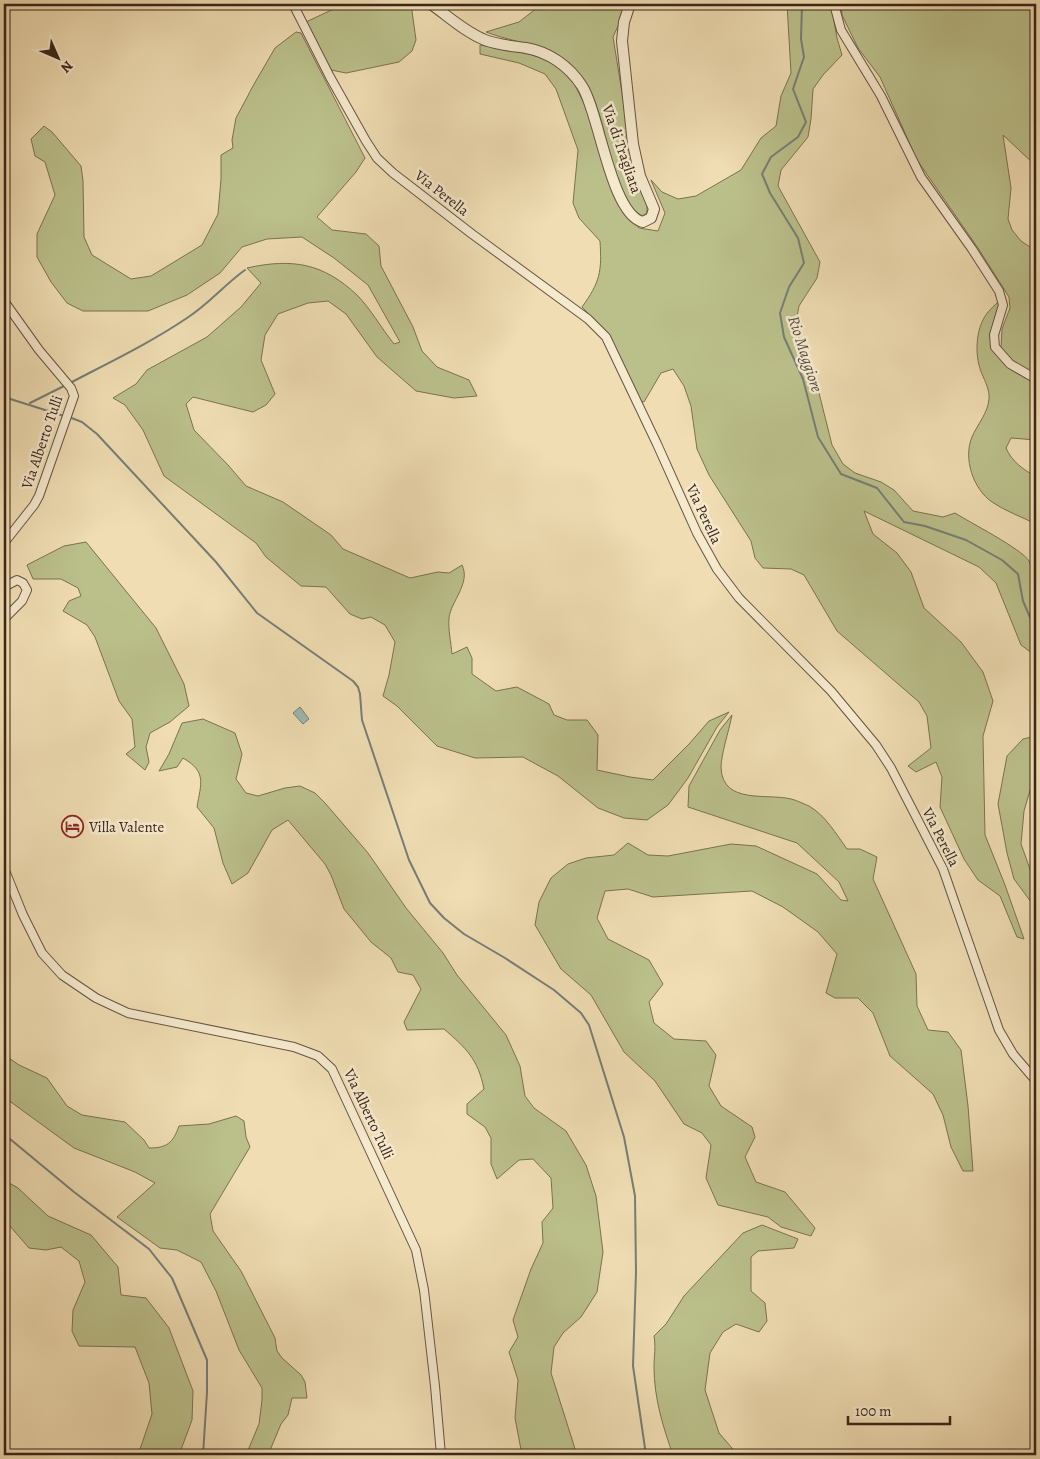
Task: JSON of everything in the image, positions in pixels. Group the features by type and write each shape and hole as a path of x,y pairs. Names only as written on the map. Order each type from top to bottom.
{"street":[{"name":"Via Perella","path":"294,4 330,77 377,158 393,173 472,234 588,319 606,337 697,533 716,569 739,598 832,691 876,745 891,768 942,869 999,1030 1013,1054 1036,1081"},
{"name":"Via di Tragliata","path":"431,4 469,32 483,39 544,54 557,60 574,74 590,101 604,151 619,194 635,217 641,222 646,222 652,217 654,207 642,183 634,151 622,41 624,22 630,4"},
{"path":"834,4 841,30 880,96 917,171 999,291 1003,305 994,335 995,347 1010,364 1036,379"},
{"name":"Via Alberto Tulli","path":"4,301 71,388 74,396 39,496 4,543"},
{"path":"4,587 17,580 23,583 27,590 22,601 4,620"},
{"name":"Via Alberto Tulli","path":"4,868 33,938 42,953 62,974 96,998 128,1013 294,1047 318,1056 328,1063 416,1250 424,1290 441,1455"}],"green space":[{"path":"344,4 411,4 416,40 412,51 399,62 346,73 331,70 306,22"},
{"path":"542,4 628,4 613,37 636,179 647,205 647,213 642,216 630,205 621,190 596,104 588,85 576,70 552,51 486,32 519,22"},
{"path":"787,4 831,4 842,55 813,89 808,137 781,170 778,186 820,262 817,278 799,306 795,327 816,381 832,445 843,464 855,473 881,482 894,490 913,511 943,517 955,513 1016,550 1029,561 1035,581 1037,607 1036,656 1021,645 996,583 979,567 864,511 873,534 897,553 911,572 924,608 961,642 983,672 993,701 983,736 985,835 1024,939 1017,937 1000,896 978,880 964,859 940,807 942,777 936,762 916,772 908,766 931,748 927,716 919,702 837,631 804,575 791,569 763,568 755,558 751,541 709,475 697,449 691,406 684,386 673,369 661,373 644,402 641,401 601,326 582,307 593,290 600,269 600,241 579,218 573,203 578,150 556,89 545,74 519,63 480,54 480,45 529,54 557,63 574,83 589,114 619,200 639,228 658,231 665,213 651,180 662,192 678,199 696,196 741,170 761,138 776,126 781,96 791,73"},
{"path":"841,4 1036,4 1036,166 1003,135 1011,188 1008,219 1012,230 1021,241 1036,251 1036,377 1017,365 1001,348 1002,329 1010,308 1009,297 978,248 917,160 880,77 858,48 842,15"},
{"path":"296,32 301,33 365,158 356,172 317,217 332,230 366,234 379,246 381,266 413,327 422,351 437,367 469,380 477,396 454,398 416,391 377,357 346,314 328,301 308,303 278,314 265,335 261,360 275,394 266,405 253,412 193,397 186,404 194,430 246,486 283,502 331,535 343,549 410,578 438,572 449,573 462,565 464,578 449,618 452,654 467,647 472,658 472,674 496,691 517,687 549,704 554,715 567,720 587,720 598,735 597,770 653,780 709,721 729,712 717,727 688,778 668,805 647,820 624,818 598,808 558,776 523,757 475,758 437,746 397,706 383,696 395,642 385,625 371,617 362,619 350,614 326,587 301,586 266,557 256,543 164,476 143,430 125,405 113,398 136,384 147,370 207,337 241,307 261,283 247,268 263,265 293,264 319,270 332,276 362,300 394,344 400,342 368,285 334,258 302,237 267,239 242,247 220,273 187,295 148,311 83,311 67,303 51,282 37,257 37,234 55,195 45,162 35,156 31,139 44,126 52,132 81,166 84,237 92,255 131,279 151,276 202,245 218,214 221,155 233,148 232,140 236,118 275,48"},
{"path":"999,301 1001,306 994,351 1007,367 1036,384 1036,440 1011,438 1006,448 1008,453 1022,468 1036,477 1036,524 1002,508 985,496 975,481 969,463 969,445 989,399 988,389 978,361 979,331 984,318"},
{"path":"86,542 156,628 184,684 189,706 170,722 150,733 146,747 149,762 145,770 126,754 135,747 132,719 119,701 95,637 87,625 63,611 69,601 81,596 78,588 61,579 33,579 27,565 64,546"},
{"path":"732,715 721,762 724,780 729,788 748,795 791,799 809,806 826,820 847,849 860,849 877,857 873,879 916,974 917,1006 928,1030 948,1032 961,1050 973,1171 963,1171 951,1147 943,1115 933,1094 890,1056 873,1013 858,998 835,998 826,993 837,954 818,932 783,907 752,891 653,897 628,889 605,891 597,918 608,939 649,960 663,984 649,1002 654,1023 674,1039 706,1041 716,1055 709,1086 721,1106 752,1127 755,1137 745,1157 756,1182 785,1192 815,1228 811,1236 781,1227 768,1217 718,1205 706,1178 711,1145 702,1133 684,1124 655,1081 624,1052 591,995 561,969 535,925 539,902 551,878 568,864 586,858 614,855 628,843 648,855 668,856 731,844 756,846 817,874 841,900 848,901 839,882 797,843 688,807 689,786 720,730"},
{"path":"203,719 235,733 242,754 236,779 246,793 258,796 285,788 300,786 315,793 368,853 406,908 506,1035 520,1066 525,1096 534,1108 566,1131 586,1165 596,1196 603,1252 597,1292 581,1317 563,1333 554,1347 551,1373 577,1455 522,1455 515,1418 518,1380 509,1352 518,1337 513,1320 531,1269 543,1243 542,1222 553,1208 551,1178 533,1159 519,1160 497,1179 491,1164 491,1138 485,1127 467,1114 467,1104 484,1089 475,1062 465,1048 444,1029 407,1030 404,1022 421,989 413,975 398,972 391,958 371,942 344,909 325,864 288,820 272,830 248,873 232,884 223,863 214,828 197,807 201,785 196,768 183,758 177,767 159,771 169,754 182,723"},
{"path":"1036,736 1036,781 1031,787 1024,811 1021,844 1036,886 1036,933 1033,927 1031,902 1014,879 998,804 1007,756 1023,739"},
{"path":"4,1050 6,1056 19,1065 47,1078 67,1106 82,1115 125,1122 144,1140 149,1148 165,1146 172,1140 179,1126 209,1124 236,1116 244,1121 246,1137 250,1147 210,1214 213,1231 241,1271 275,1338 277,1351 301,1375 305,1382 307,1398 292,1398 288,1415 281,1424 268,1455 246,1455 259,1424 262,1388 239,1350 216,1291 201,1262 177,1250 160,1248 117,1217 155,1183 135,1172 74,1148 4,1097"},
{"path":"4,1180 18,1188 48,1216 91,1235 118,1267 121,1295 146,1298 169,1328 193,1391 192,1420 179,1455 138,1455 152,1414 149,1383 135,1347 79,1346 72,1331 73,1310 85,1282 79,1261 61,1247 46,1250 29,1248 9,1225 4,1212"},
{"path":"762,1225 798,1239 794,1248 758,1251 751,1257 751,1291 765,1303 767,1321 759,1332 736,1324 723,1332 710,1353 705,1390 719,1433 738,1455 673,1455 657,1401 654,1379 654,1336 666,1324 684,1296 743,1233"}],"water":[{"path":"300,707 309,719 303,724 293,713"}],"waterway":[{"name":"Rio Maggiore","path":"802,4 801,39 804,57 793,89 806,122 798,137 771,157 762,174 770,193 798,238 804,263 789,287 780,313 784,337 803,379 818,437 841,474 877,488 904,522 925,526 966,540 1002,560 1018,574 1023,601 1036,628"},
{"path":"70,383 173,327 203,307 245,270"},
{"path":"30,403 66,385"},
{"path":"4,397 64,416"},
{"path":"69,417 82,422 97,434 216,562 257,613 353,681 358,687 360,694 362,720 409,860 430,903 444,918 464,934 554,990 581,1013 589,1025 624,1137 635,1196 636,1272 633,1366 646,1455"},
{"path":"4,1134 74,1192 149,1249 172,1278 207,1360 203,1455"}],"place":[{"name":"Villa Valente","path":"73,827"}]}
